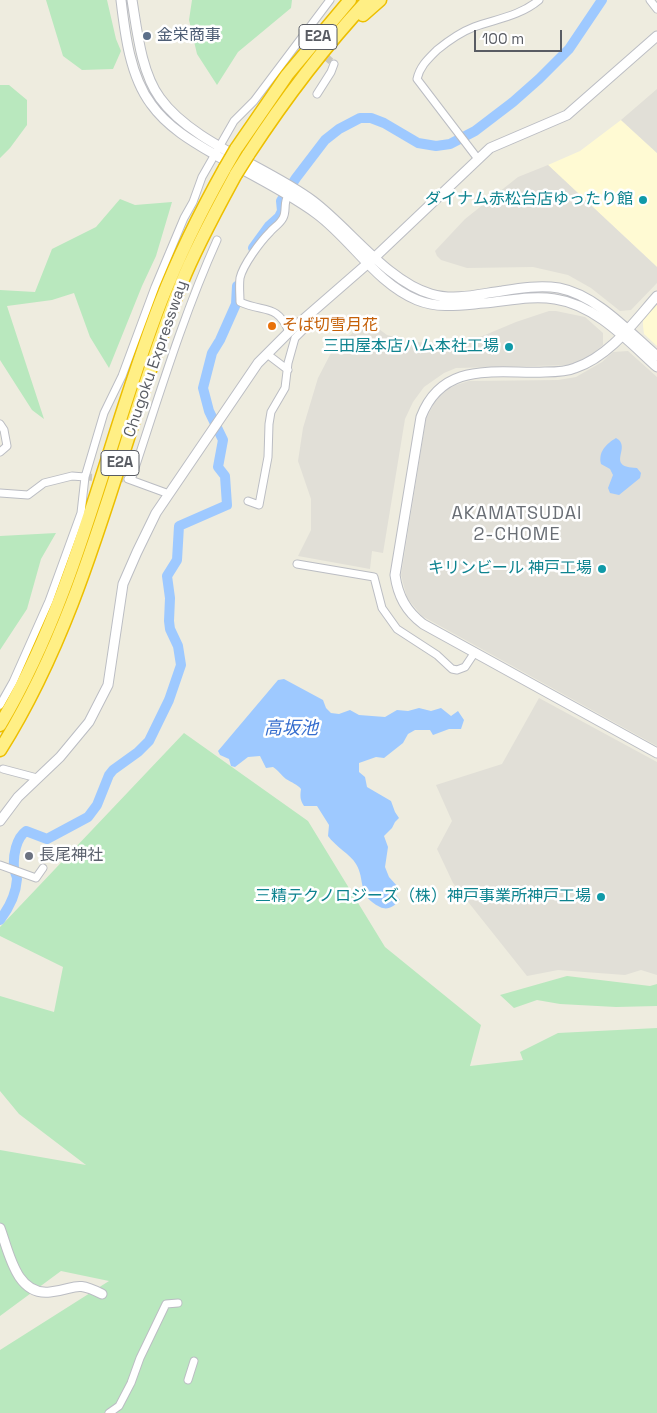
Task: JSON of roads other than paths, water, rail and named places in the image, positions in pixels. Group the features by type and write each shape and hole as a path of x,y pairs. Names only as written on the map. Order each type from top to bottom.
{"highway":[{"path":"287,75 321,26 343,0"},
{"name":"Chugoku Expressway","path":"0,725 33,663 60,598 81,541 161,301 201,212 231,171 287,75 350,0"},
{"name":"Chugoku Expressway","path":"242,152 368,0"},
{"path":"328,46 380,0"},
{"name":"Chugoku Expressway","path":"0,750 32,694 66,618 183,281 231,171"}],"street":[{"path":"121,0 125,32 141,88 151,105 172,126 188,138 217,150 291,192 371,260 429,294 457,297 534,287 559,288 581,295 599,306 657,368"},
{"path":"132,0 137,31 148,73 159,97 177,117 217,150"},
{"path":"0,705 13,682 50,601 80,513 85,477 104,413 122,376 155,287 180,226 193,202 202,177 234,121 254,101 330,0"},
{"path":"478,159 418,78 420,70 431,56 448,42 472,28 525,10 539,0"},
{"path":"650,0 657,9"},
{"path":"0,822 18,797 60,757 89,722 108,685 123,584 156,513 243,384 268,354 289,332 371,260 490,148 567,115 657,36"},
{"path":"318,94 332,72 334,64"},
{"path":"289,332 285,322 276,312 252,307 240,302 240,282 249,260 268,233 282,220 285,214 285,199 291,192"},
{"path":"169,494 130,480 168,366 217,240"},
{"path":"657,296 624,333 599,355 574,369 562,372 473,373 462,375 443,385 435,392 424,409 419,428 395,575 397,586 406,607 423,624 657,753"},
{"path":"248,501 259,505 268,457 268,424 271,412 285,388 293,343 295,338 308,325 310,313"},
{"path":"624,333 657,356"},
{"path":"268,354 288,370"},
{"path":"0,424 4,430 7,446 0,452"},
{"path":"0,493 28,495 44,483 72,476 85,477"},
{"path":"297,564 374,578 382,608 397,629 437,656 452,669 457,670 465,667 475,652"},
{"path":"3,769 37,778"},
{"path":"0,865 36,878 43,868"},
{"path":"0,1228 15,1271 22,1282 28,1287 35,1291 49,1293 86,1286 102,1294"},
{"path":"109,1412 119,1406 166,1304 178,1303"},
{"path":"188,1380 194,1361"}],"water":[{"path":"616,438 622,446 620,460 622,464 627,467 637,468 641,473 640,478 619,495 610,493 608,488 613,475 610,469 601,464 600,460 604,449"},
{"name":"高坂池","path":"284,679 323,700 326,708 331,713 339,714 350,710 359,715 385,717 397,710 408,711 419,708 431,711 441,708 451,716 458,711 464,720 461,729 449,729 433,735 430,730 415,730 408,734 403,743 384,758 376,757 359,763 359,772 365,777 367,787 391,801 399,818 384,836 388,847 385,867 389,877 398,887 396,895 400,900 391,907 380,907 372,902 364,892 356,864 328,836 329,825 317,806 304,806 299,787 286,779 273,767 266,768 260,756 248,757 235,767 231,766 229,759 220,755 218,751 278,680"}],"waterway":[{"path":"253,248 269,226 279,217 282,211 281,201 296,178 325,140 339,129 360,118 371,118 384,123 418,143 436,146 450,144 475,131 539,79 569,49 602,0"},
{"path":"0,920 14,896 17,879 14,858 18,843 23,834 26,831 47,839 88,817 97,805 109,775 113,770 138,752 149,741 169,700 181,665 178,646 170,629 170,598 167,576 177,560 179,526 227,505 225,476 218,467 223,440 209,411 203,388 212,353 236,304 237,286"}],"tunnel":[{"path":"302,36 334,64"},
{"path":"85,477 128,479"}],"place":[{"name":"金栄商事","path":"147,36"},
{"name":"ダイナム赤松台店ゆったり館","path":"643,200"},
{"name":"そば切雪月花","path":"272,326"},
{"name":"三田屋本店ハム本社工場","path":"509,347"},
{"name":"キリンビール 神戸工場","path":"602,569"},
{"name":"長尾神社","path":"29,856"},
{"name":"三精テクノロジーズ（株）神戸事業所神戸工場","path":"601,897"}],"district":[{"name":"AKAMATSUDAI 2-CHOME","path":"517,524"}]}
